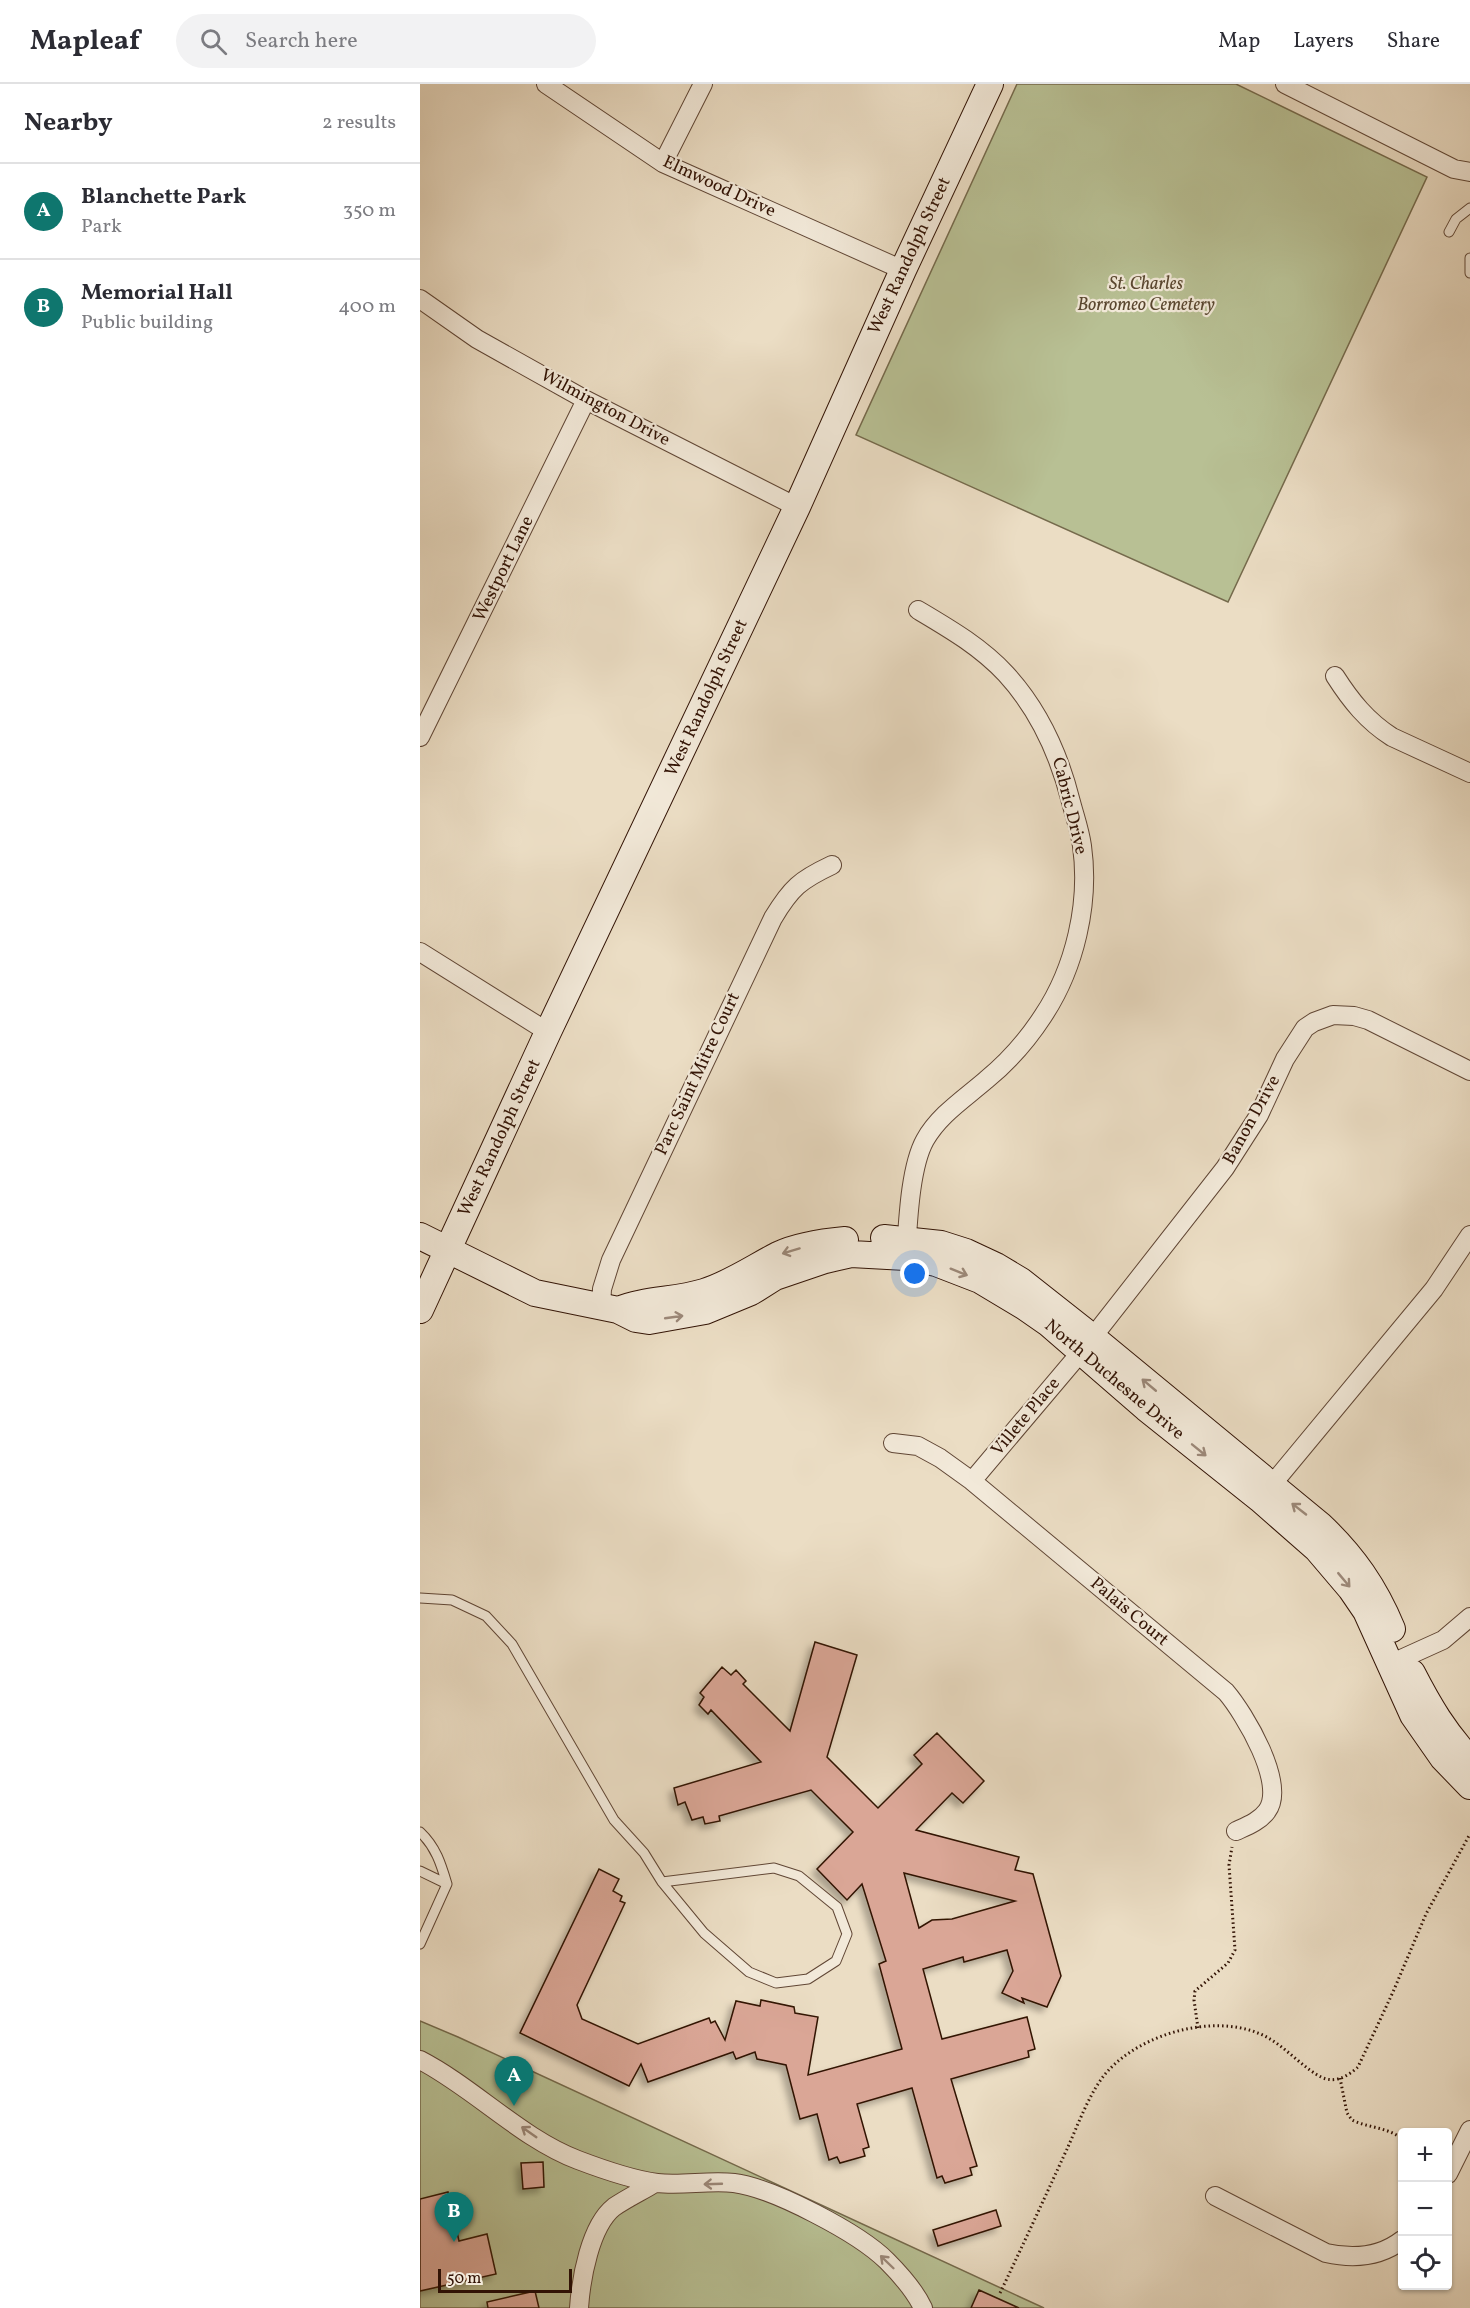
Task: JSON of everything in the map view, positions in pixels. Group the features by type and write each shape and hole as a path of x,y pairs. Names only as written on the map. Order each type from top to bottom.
{"street":[{"name":"Elmwood Drive","path":"546,84 663,163 903,270"},
{"path":"663,163 703,84"},
{"name":"West Randolph Street","path":"420,1310 548,1032 797,507 903,270 990,84"},
{"path":"1295,86 1454,169 1470,172"},
{"name":"Wilmington Drive","path":"420,299 477,339 586,400 797,507"},
{"name":"Westport Lane","path":"420,737 586,400"},
{"name":"Cabric Drive","path":"906,1248 916,1172 923,1143 946,1114 1002,1067 1029,1036 1054,998 1077,937 1081,917 1083,873 1079,830 1062,766 1032,706 994,661 963,637 918,610"},
{"path":"1335,676 1359,710 1392,737 1470,773"},
{"name":"Parc Saint Mitre Court","path":"610,1308 602,1288 610,1260 773,918 782,903 802,880 832,865"},
{"path":"420,952 548,1032"},
{"name":"Banon Drive","path":"1086,1344 1225,1168 1259,1115 1285,1059 1305,1028 1333,1015 1354,1016 1368,1020 1470,1071"},
{"path":"1265,1493 1434,1289 1470,1235"},
{"name":"North Duchesne Drive","path":"420,1236 535,1293 610,1308 636,1319 649,1320 705,1311 727,1303 775,1277 825,1260 851,1254 906,1248 988,1284 1086,1344 1146,1408 1265,1493 1351,1589 1447,1733 1470,1760"},
{"name":"Villete Place","path":"972,1481 1086,1344"},
{"name":"Palais Court","path":"894,1443 918,1446 940,1458 972,1481 1226,1692 1240,1708 1260,1749 1271,1781 1272,1800 1268,1811 1252,1825 1236,1831"},
{"path":"1397,1661 1443,1640 1470,1617"},
{"name":"North Duchesne Drive","path":"1397,1661 1413,1715 1443,1758 1470,1786"},
{"path":"420,2060 442,2072 537,2138 576,2159 655,2182 734,2183 780,2196 848,2232 886,2260 919,2299 923,2308"},
{"path":"1452,2166 1470,2130"},
{"path":"579,2308 588,2257 600,2224 614,2208 655,2182"},
{"path":"1215,2196 1326,2253 1340,2256 1369,2255 1383,2252 1398,2243"}],"lane":[{"path":"1449,232 1456,219 1470,208"},
{"path":"1470,258 1470,273"},
{"path":"420,1598 452,1600 486,1616 512,1644 614,1820 644,1853 662,1882 704,1933 749,1972 776,1983 808,1978 836,1961 847,1934 837,1907 800,1876 774,1868 662,1882"},
{"path":"420,1832 438,1855 447,1884 420,1944"},
{"path":"420,1871 447,1884"}],"path":[{"path":"1198,2028 1195,1991 1228,1963 1235,1950 1228,1865 1236,1831"},
{"path":"1000,2293 1086,2109 1106,2073 1125,2055 1149,2041 1181,2030 1213,2026 1242,2028 1269,2038 1322,2078 1333,2080 1340,2078 1350,2074 1358,2067 1426,1914 1470,1834"},
{"path":"1340,2078 1347,2113 1352,2120 1382,2129 1398,2137"}],"green space":[{"name":"St. Charles Borromeo Cemetery","path":"1017,84 1236,84 1427,177 1228,602 856,435"},
{"path":"420,2021 458,2037 1044,2308 420,2308"}],"building":[{"path":"815,1642 857,1655 827,1757 878,1808 922,1764 914,1755 937,1733 984,1781 963,1803 952,1793 916,1830 1019,1857 1015,1870 1033,1874 1061,1976 1047,2007 1022,1998 1024,2003 1002,1993 1013,1971 1007,1950 964,1962 963,1957 923,1969 942,2039 1027,2017 1035,2049 1028,2051 1029,2057 951,2079 977,2166 970,2168 972,2175 945,2183 942,2176 937,2178 912,2088 857,2104 869,2147 863,2149 865,2156 840,2163 837,2157 829,2160 817,2114 800,2119 786,2065 757,2059 755,2052 736,2059 733,2052 648,2082 641,2064 629,2086 520,2033 599,1869 619,1879 613,1891 622,1896 620,1901 625,1903 577,2005 582,2019 638,2044 709,2018 711,2023 715,2021 725,2040 736,2001 760,2006 761,2000 794,2007 795,2013 818,2017 808,2075 902,2049 879,1964 886,1961 862,1884 847,1900 817,1869 853,1832 811,1790 719,1816 720,1821 705,1824 703,1817 692,1820 685,1802 678,1805 674,1788 761,1762 711,1710 708,1714 699,1705 704,1697 700,1693 722,1667 731,1675 736,1670 746,1681 743,1684 790,1731","holes":["904,1873 1015,1901 952,1919 932,1920 919,1928"]},
{"path":"543,2162 544,2187 523,2189 521,2163"},
{"path":"448,2192 459,2241 487,2234 496,2274 420,2291 420,2199"},
{"path":"996,2210 1001,2226 938,2246 933,2230"},
{"path":"979,2290 1019,2308 971,2308"},
{"path":"535,2291 539,2308 488,2308 487,2302"}],"place":[{"name":"Blanchette Park","path":"514,2106"},
{"name":"Memorial Hall","path":"454,2242"}]}
